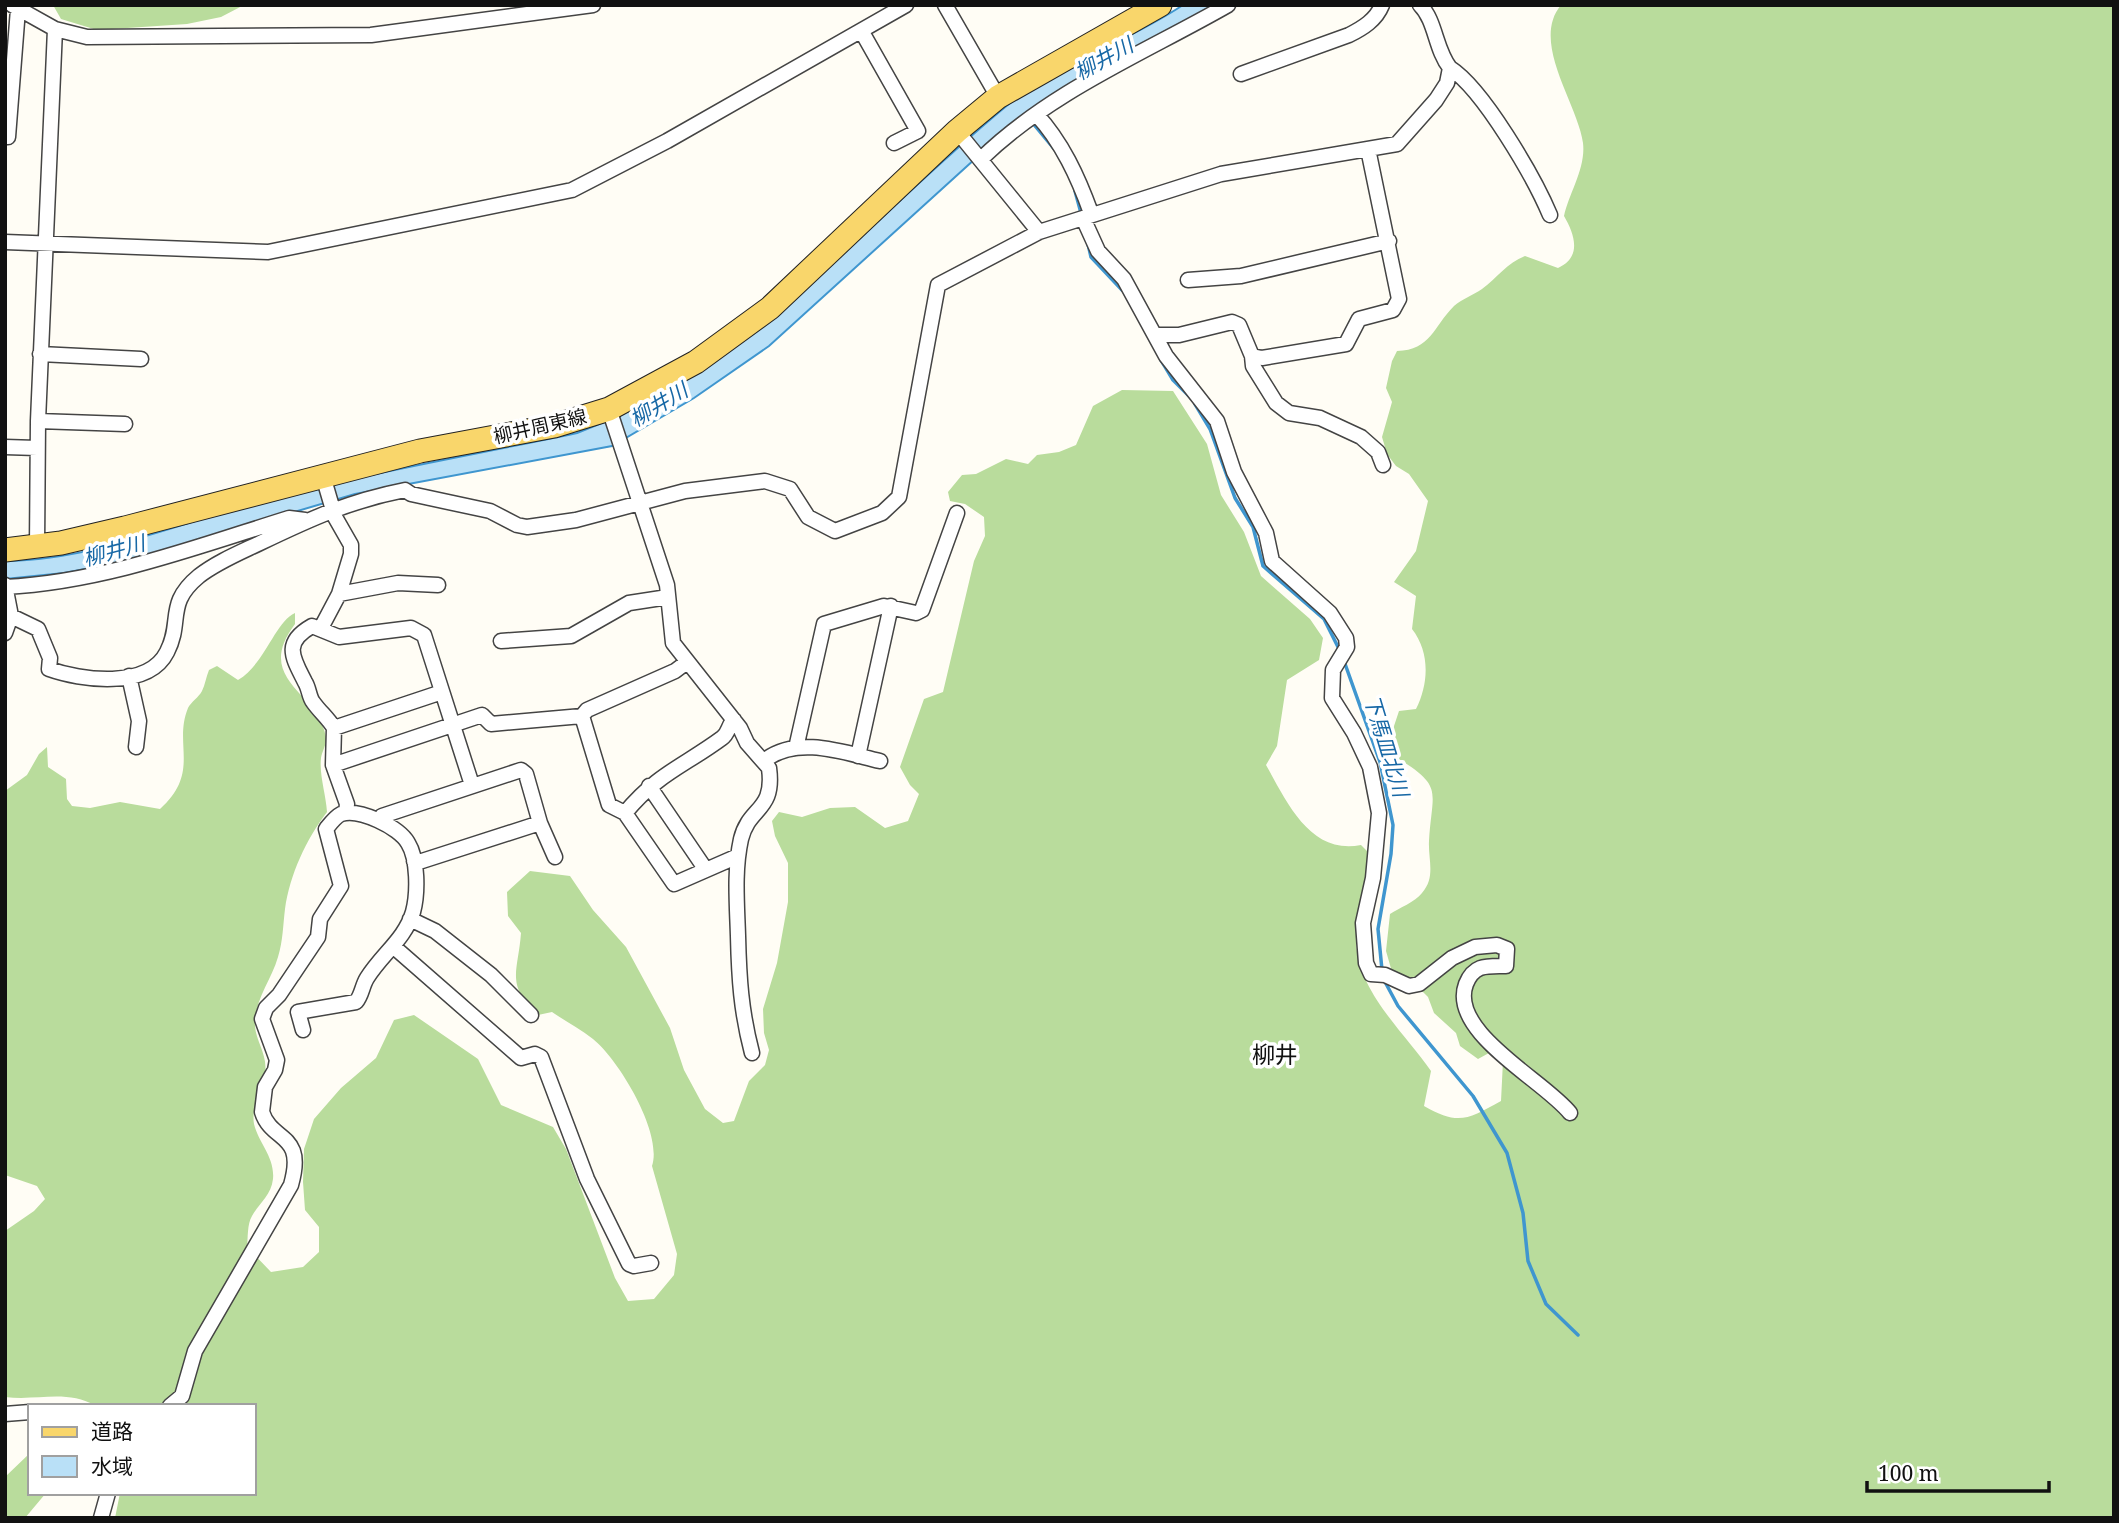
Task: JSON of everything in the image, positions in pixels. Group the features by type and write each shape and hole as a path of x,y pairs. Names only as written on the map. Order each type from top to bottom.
{"main road":[{"name":"柳井周東線","path":"5,550 37,547 125,528 323,479 420,451 554,426 611,412 696,362 770,308 998,97 1160,5"}],"street":[{"path":"5,136 8,137 10,38 15,7 55,29 87,37 371,35 593,5"},
{"path":"5,242 268,252 572,190 644,154 906,5"},
{"path":"945,5 998,97"},
{"path":"980,158 1031,117 1228,5"},
{"path":"1241,74 1349,36 1364,28 1382,5"},
{"path":"1428,7 1439,54 1468,84 1505,134 1522,159 1550,215"},
{"path":"37,547 37,421 55,29"},
{"path":"862,32 918,131 894,143"},
{"path":"11,616 38,629 50,657 49,669 108,681 129,676 162,661 168,650 180,596 212,566 332,508 405,490 411,494 490,511 527,527 576,520 685,491 765,481 778,483 793,492 808,517 835,531 893,507 899,497 908,460 909,430 927,356 938,285 1039,232 1087,215 1221,174 1397,144 1436,100 1447,83 1450,68"},
{"path":"1031,117 1061,148 1081,184 1098,251 1124,279 1180,375 1217,421 1234,472 1266,533 1272,561 1330,613 1346,638 1343,655 1333,670 1332,698 1354,733 1370,767 1378,813 1373,878 1363,923 1366,963 1370,974 1409,986 1419,984 1452,958 1475,947 1497,945 1507,949 1506,966 1482,965 1471,972 1464,996 1468,1016 1517,1069 1558,1097 1570,1113"},
{"path":"960,135 1039,232"},
{"path":"1252,356 1262,358 1346,344 1359,319 1393,310 1399,299 1390,242 1368,149"},
{"path":"1188,280 1241,276 1390,242"},
{"path":"1156,335 1179,335 1232,322 1239,324 1252,356 1253,366 1276,403 1289,413 1320,418 1361,437 1378,452 1383,465"},
{"path":"40,354 141,359"},
{"path":"611,412 642,501 668,597 673,643 734,720 747,743 765,760 771,780 767,802 746,824 738,856 737,973 752,1053"},
{"path":"37,421 125,424"},
{"path":"5,447 37,448"},
{"path":"321,628 339,594 351,545 332,508 323,479"},
{"path":"796,748 824,624 828,620 891,606 916,613 922,610 957,513"},
{"path":"5,633 11,616 5,586 72,581 134,566 289,518 306,521"},
{"path":"339,594 398,583 438,585"},
{"path":"501,641 571,636 629,603 668,597"},
{"path":"858,756 891,606"},
{"path":"346,813 346,804 333,765 334,729 312,701 306,683 292,659 294,644 302,632 312,626 339,637 411,628 420,630 472,785"},
{"path":"333,765 482,715 491,724 582,716 587,710 675,671 687,662"},
{"path":"129,676 139,721 136,747"},
{"path":"334,729 442,692"},
{"path":"582,716 609,805 625,813 674,884 738,856"},
{"path":"625,813 649,786 674,767 725,736 734,720"},
{"path":"765,760 796,748 815,747 880,761"},
{"path":"380,820 382,816 521,770 526,774 550,852 555,858"},
{"path":"649,786 706,870"},
{"path":"172,1404 182,1396 195,1350 291,1185 295,1156 289,1143 262,1112 265,1087 275,1070 277,1060 262,1019 266,1008 279,995 318,937 320,919 341,886 326,829 339,815 346,813 380,820 407,841 414,861 416,888 410,919 394,947 368,977 356,1002 298,1012 303,1030"},
{"path":"414,861 422,862 540,823"},
{"path":"410,919 435,931 491,975 531,1015"},
{"path":"394,947 521,1058 535,1054 541,1057 587,1179 629,1264 634,1266 651,1263"},
{"path":"5,1414 28,1412"},
{"path":"101,1518 107,1495"}],"green space":[{"path":"53,5 244,5 221,17 187,24 97,30 61,19"},
{"path":"1561,5 2114,5 2114,1518 115,1518 120,1495 256,1495 256,1404 92,1404 63,1397 5,1397 5,1231 34,1211 45,1199 37,1186 5,1175 5,791 27,775 39,754 47,747 48,767 66,779 67,799 72,806 90,808 120,802 160,809 180,783 184,758 184,721 188,708 202,691 209,670 217,666 238,680 255,664 281,625 295,613 295,624 284,643 281,659 284,672 321,721 326,737 321,764 327,812 312,834 295,870 287,896 280,951 255,1017 265,1066 253,1117 256,1131 272,1164 273,1179 267,1195 250,1219 247,1247 271,1272 303,1267 319,1252 319,1227 305,1210 303,1182 304,1149 314,1119 341,1088 376,1058 394,1020 414,1015 478,1059 501,1105 553,1127 566,1149 615,1278 628,1301 654,1299 674,1275 677,1254 652,1166 654,1152 645,1117 615,1063 593,1039 552,1012 538,1015 521,995 517,986 516,968 521,933 508,916 507,892 530,871 570,876 593,910 626,947 670,1028 684,1070 705,1109 723,1123 734,1121 749,1081 765,1065 769,1050 764,1033 763,1009 777,963 788,902 788,863 775,836 772,821 779,812 802,817 830,808 855,807 885,828 908,821 919,794 910,785 900,767 924,699 943,692 974,561 985,536 984,517 965,504 950,501 948,492 962,475 976,474 1006,459 1028,464 1037,455 1059,452 1076,445 1093,406 1122,390 1173,391 1207,444 1221,495 1244,532 1261,576 1310,619 1323,638 1319,660 1287,680 1277,746 1266,765 1292,809 1314,834 1343,846 1361,845 1367,851 1368,878 1356,934 1359,960 1373,995 1431,1071 1424,1106 1446,1116 1463,1118 1501,1101 1503,1061 1489,1053 1478,1059 1460,1046 1456,1033 1434,1013 1428,997 1410,979 1392,972 1386,951 1390,914 1419,896 1429,881 1433,799 1428,783 1410,766 1394,756 1389,741 1399,711 1416,709 1425,678 1425,658 1412,629 1416,596 1394,582 1416,551 1428,501 1409,474 1396,466 1387,454 1382,437 1392,402 1386,388 1397,351 1417,347 1424,342 1454,306 1482,289 1519,259 1525,256 1558,268 1571,258 1573,238 1564,216 1580,171 1583,143 1553,55 1553,20"},
{"path":"28,1455 28,1495 44,1495 25,1518 5,1518 5,1477"}],"water":[{"name":"柳井川","path":"1183,5 1215,5 1020,118 769,346 694,398 612,446 355,494 132,560 64,573 5,579 5,561 73,554 143,537 246,505 316,487 577,433 639,405 697,370 751,331 854,244 1004,108 1046,79"}],"waterway":[{"name":"下馬皿北川","path":"1031,121 1055,150"},
{"name":"下馬皿北川","path":"1075,191 1081,213"},
{"name":"下馬皿北川","path":"1088,244 1091,257 1122,290"},
{"name":"下馬皿北川","path":"1161,360 1173,380 1191,398"},
{"name":"下馬皿北川","path":"1195,404 1210,429 1235,498 1253,527 1263,566 1324,619 1340,651"},
{"name":"下馬皿北川","path":"1344,661 1380,762 1393,825 1391,854 1378,929 1382,970"},
{"name":"下馬皿北川","path":"1384,980 1398,1006 1473,1096 1507,1153 1523,1213 1528,1261 1546,1304 1578,1335"}],"district":[{"name":"柳井","path":"1275,1055"}]}
